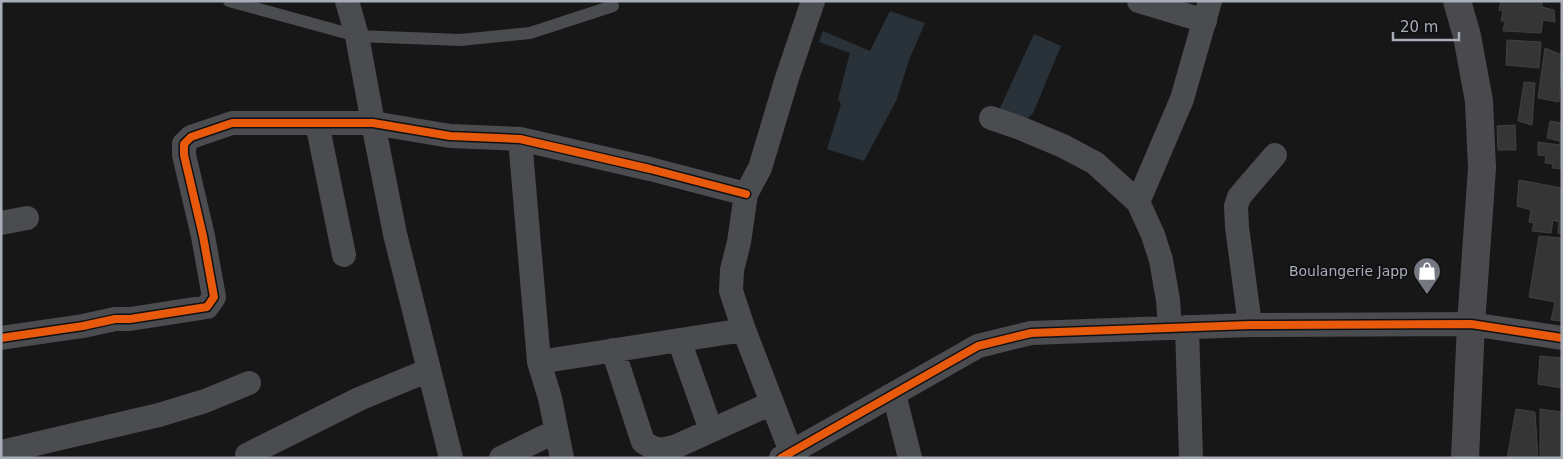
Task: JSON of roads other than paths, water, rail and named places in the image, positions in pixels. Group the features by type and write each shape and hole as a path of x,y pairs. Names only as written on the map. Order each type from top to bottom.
{"street":[{"path":"347,1 357,36 372,123 395,234 452,458"},
{"path":"813,1 760,168 746,194 732,270 731,291 772,403 786,455 978,346 1002,338 1031,333 1250,325 1470,324 1562,338"},
{"path":"1138,202 1182,99 1207,11 1139,1"},
{"path":"1457,1 1467,36 1479,101 1482,168 1470,324 1465,458"},
{"path":"991,118 1063,146 1095,162 1138,202 1161,260 1168,300 1178,327 1191,458"},
{"path":"317,123 344,255"},
{"path":"1,338 83,326 115,319 130,319 208,307 214,297 203,236 184,155 184,144 191,137 232,124 372,123 450,136 520,140 650,169 746,194"},
{"path":"520,140 539,362 550,398 562,458"},
{"path":"1250,325 1236,206 1239,197 1275,155"},
{"path":"1,223 27,218"},
{"path":"539,362 744,330"},
{"path":"679,340 711,430"},
{"path":"613,350 643,442 654,449 665,450 772,403"},
{"path":"247,455 359,398 429,370"},
{"path":"1,452 159,415 205,401 249,383"},
{"path":"894,394 910,458"},
{"path":"501,458 556,431"}],"lane":[{"path":"229,1 357,36 460,40 530,33 613,6"}],"place":[{"name":"Boulangerie Japp","path":"1427,295"}]}
